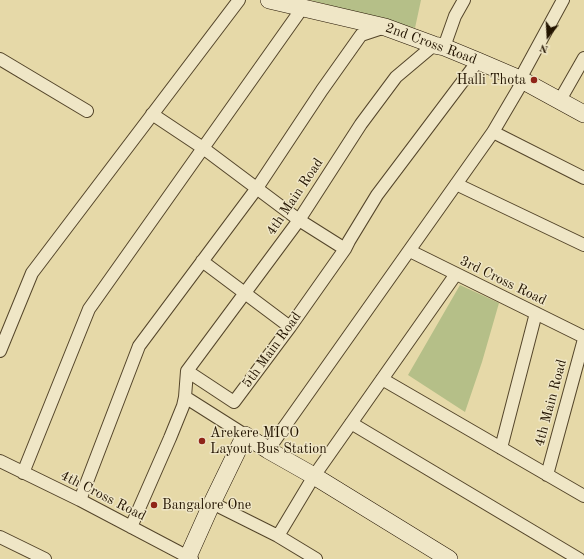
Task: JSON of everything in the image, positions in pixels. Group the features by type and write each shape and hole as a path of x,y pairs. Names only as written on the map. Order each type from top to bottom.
{"street":[{"path":"0,351 32,273 239,0"},
{"name":"2nd Cross Road","path":"269,0 385,27 439,46 521,80 584,114"},
{"path":"439,46 464,0"},
{"path":"268,450 493,132 563,0"},
{"path":"23,473 89,309 304,7"},
{"path":"80,500 139,346 257,188 322,90 361,35 385,27"},
{"name":"4th Main Road","path":"187,371 299,220 361,124 396,78 439,46"},
{"path":"560,100 584,58"},
{"path":"0,59 87,111"},
{"name":"5th Main Road","path":"187,371 234,402 290,327 345,249 378,195 478,61"},
{"path":"152,114 203,148 299,220 345,249"},
{"path":"493,132 584,178"},
{"path":"456,184 584,245"},
{"name":"3rd Cross Road","path":"410,251 584,338"},
{"path":"202,261 290,327"},
{"path":"278,536 314,476 456,274"},
{"path":"501,448 536,313"},
{"name":"4th Main Road","path":"547,475 584,338"},
{"path":"131,527 183,406 187,371"},
{"path":"382,379 584,496"},
{"path":"185,397 268,450 314,476 449,559"},
{"path":"351,423 579,559"},
{"path":"189,558 212,503 245,435"},
{"name":"4th Cross Road","path":"0,461 80,500 189,558"},
{"path":"212,503 278,536 316,559"},
{"path":"0,537 45,559"}],"green space":[{"path":"310,0 421,0 415,28"},
{"path":"460,285 499,303 482,362 465,412 408,375"}],"place":[{"name":"Halli Thota","path":"534,80"},
{"name":"Arekere MICO Layout Bus Station","path":"202,441"},
{"name":"Bangalore One","path":"154,505"}]}
